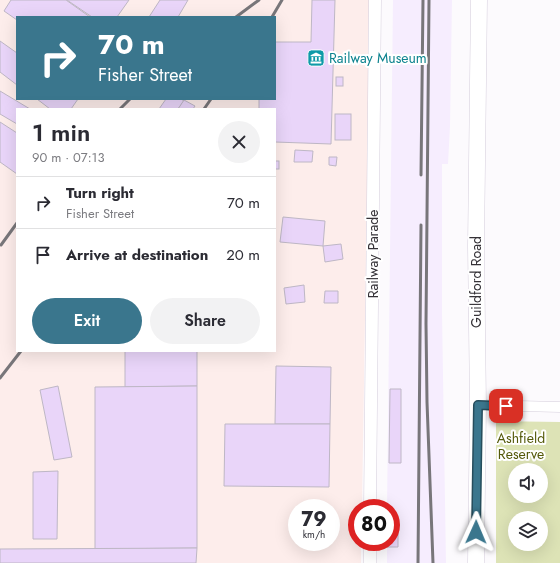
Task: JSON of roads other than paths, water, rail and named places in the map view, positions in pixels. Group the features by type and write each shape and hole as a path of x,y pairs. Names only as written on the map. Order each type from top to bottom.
{"highway":[{"name":"Guildford Road","path":"476,563 478,405 476,246 478,0"}],"street":[{"name":"Railway Parade","path":"370,499 375,0"},
{"path":"478,405 560,407"},
{"path":"370,551 370,563"}],"railway":[{"path":"237,16 259,0"},
{"path":"273,16 282,0"},
{"path":"421,175 423,0"},
{"path":"429,0 426,324 427,402 433,563"},
{"path":"121,108 129,100"},
{"path":"205,108 210,100"},
{"path":"1,245 16,224"},
{"path":"418,563 421,225"},
{"path":"0,378 20,352"}],"place":[{"name":"Railway Museum","path":"316,58"}],"park label":[{"name":"Ashfield Reserve","path":"521,446"}]}
